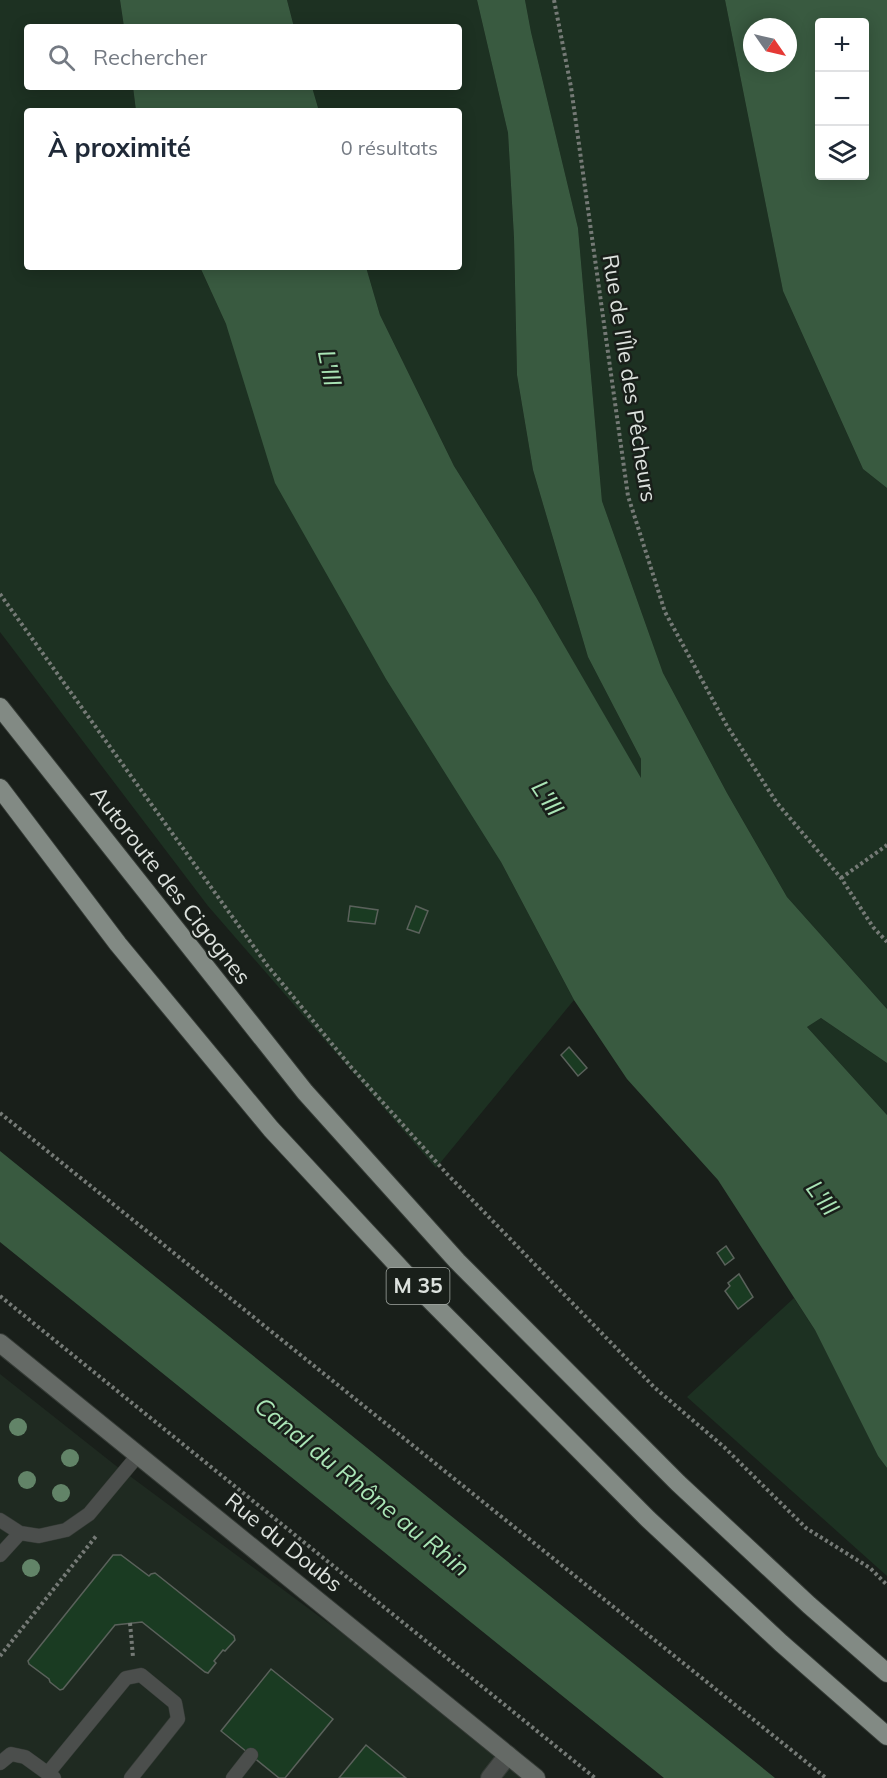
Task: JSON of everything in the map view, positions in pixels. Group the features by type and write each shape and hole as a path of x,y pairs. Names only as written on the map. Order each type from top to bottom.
{"highway":[{"name":"Autoroute des Cigognes","path":"0,707 305,1092 457,1261 678,1483 809,1605 887,1673"},
{"name":"M 35","path":"0,789 118,944 271,1129 428,1298 648,1519 781,1643 887,1736"}],"main road":[{"name":"Rue du Doubs","path":"2,1348 139,1454 536,1778"}],"street":[{"path":"490,1778 508,1755"}],"lane":[{"path":"0,1520 20,1533 39,1536 66,1530 89,1514 139,1454"},
{"path":"0,1555 20,1533"},
{"path":"0,1763 11,1754 25,1757 53,1777 126,1678 141,1674 175,1703 178,1719 131,1778"},
{"path":"233,1778 251,1755"}],"path":[{"name":"Rue de l'Île des Pêcheurs","path":"554,0 571,87 628,496 665,612 727,726 777,803 841,878 873,927 887,942"},
{"path":"0,594 267,965 351,1067 448,1175 656,1388 724,1447 806,1528 870,1568 887,1585"},
{"path":"841,878 887,844"},
{"path":"0,1113 826,1778"},
{"path":"0,1296 595,1778"},
{"path":"0,1656 102,1529"},
{"path":"130,1623 135,1676"}],"shaded area":[{"path":"0,0 120,0 124,24 24,24 24,90 133,90 136,108 24,108 24,270 201,270 226,324 574,1000 436,1168 208,906 0,632"},
{"path":"287,0 477,0 508,133 514,238 517,375 533,470 588,657 641,759 641,779 536,597 454,466 380,315 367,270 462,270 462,108 318,108 313,90 462,90 462,24 293,24"},
{"path":"525,0 725,0 783,291 863,469 887,488 887,1009 787,897 727,793 663,673 602,501 578,228"},
{"path":"821,1018 887,1063 887,1115 807,1027"},
{"path":"794,1298 815,1330 878,1456 887,1468 887,1576 687,1397"},
{"path":"0,1374 115,1465 537,1778 0,1778"}],"water":[{"path":"120,0 287,0 293,24 124,24"},
{"name":"L'Ill","path":"477,0 525,0 578,228 602,501 663,673 727,793 787,897 887,1009 887,1063 821,1018 807,1027 887,1115 887,1468 878,1456 815,1330 718,1180 627,1079 574,1000 501,862 386,679 275,483 226,324 201,270 367,270 380,315 454,466 536,597 641,778 641,759 588,657 533,470 517,375 514,238 508,133"},
{"path":"725,0 887,0 887,488 863,469 783,291"},
{"path":"133,90 313,90 318,108 136,108"},
{"name":"Canal du Rhône au Rhin","path":"0,1151 775,1778 664,1778 0,1242"}],"building":[{"path":"350,906 378,910 375,924 348,921"},
{"path":"416,906 428,911 419,933 407,929"},
{"path":"569,1047 587,1068 578,1076 561,1055"},
{"path":"726,1246 734,1258 725,1265 717,1253"},
{"path":"739,1274 753,1297 738,1309 725,1291 730,1286 728,1283"},
{"path":"113,1555 121,1555 149,1576 155,1573 234,1636 235,1640 214,1661 216,1663 208,1673 142,1622 115,1625 63,1689 60,1690 29,1664 28,1661"},
{"path":"271,1669 333,1719 285,1778 279,1778 221,1731"},
{"path":"366,1745 406,1778 339,1778"}]}
